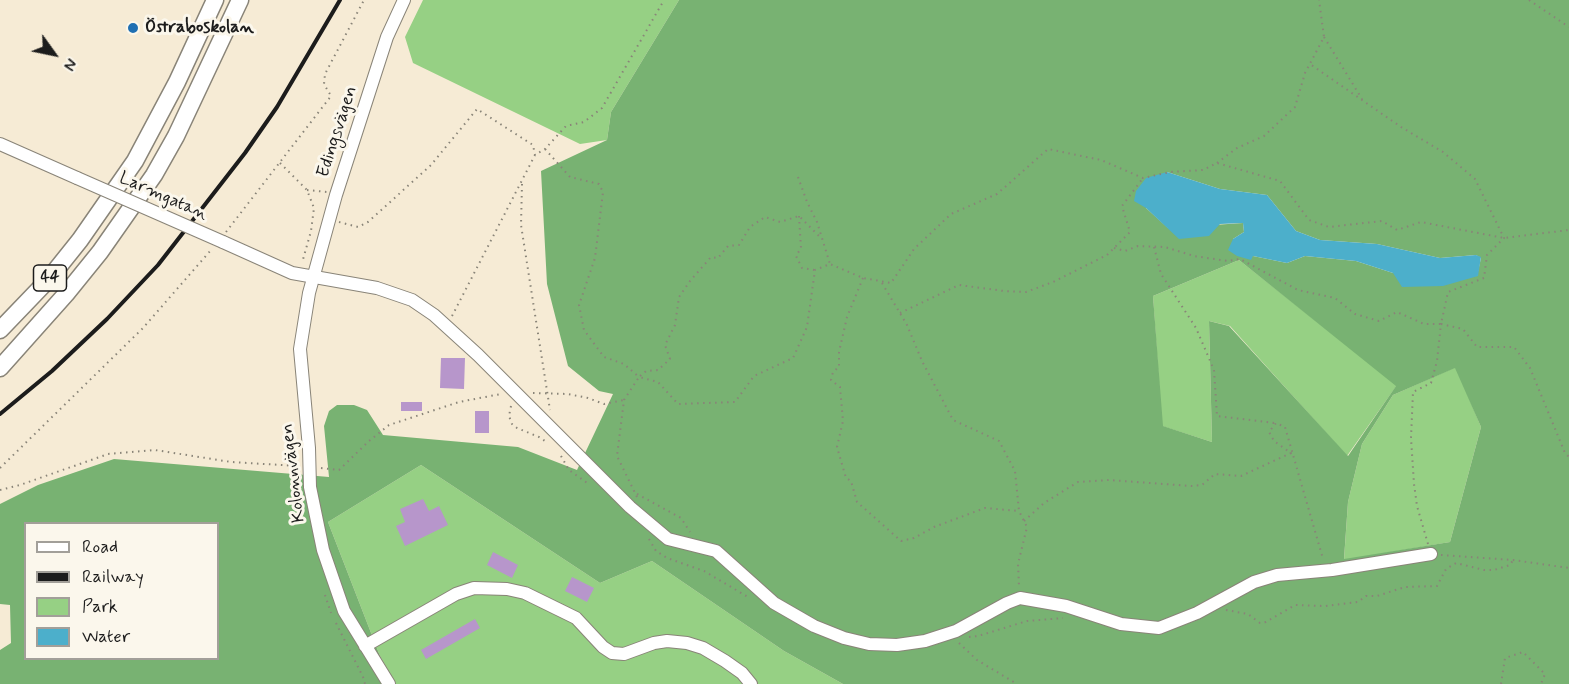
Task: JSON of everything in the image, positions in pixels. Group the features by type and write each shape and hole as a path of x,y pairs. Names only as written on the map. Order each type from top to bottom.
{"highway":[{"name":"44","path":"0,330 48,280 74,248 135,161 172,92 215,0"},
{"name":"44","path":"0,362 66,294 100,252 154,175 176,136 240,0"},
{"path":"0,368 28,335"}],"street":[{"name":"Edingsvägen","path":"313,278 336,195 387,37 404,0"},
{"name":"Larmgatan","path":"0,144 292,273 377,288 412,300 478,355 630,507 668,539 716,551 774,603 804,621 844,638 869,644 897,645 925,641 956,631 1020,598"},
{"name":"Kolonnvägen","path":"313,278 300,349 309,448 310,487 324,550 344,612 389,684"},
{"path":"1020,598 1066,606 1121,624 1159,628 1197,613 1254,582 1277,575 1327,570 1431,554"},
{"path":"366,648 456,594 474,588 507,589 525,593 576,618 603,647 612,653 624,654 654,643 687,642 725,661 751,684"}],"path":[{"path":"446,326 536,154 545,149 566,126 584,122 602,108 664,0"},
{"path":"1319,0 1324,37 1363,101"},
{"path":"1529,0 1569,27"},
{"path":"799,216 801,248 796,256 802,268 815,270 830,264 863,278 891,283 914,249 951,214 997,194 1048,149 1101,160 1143,178 1170,172 1203,170 1218,163 1237,148 1264,136 1295,107 1305,73 1324,37"},
{"path":"1310,64 1401,127 1443,152 1475,179 1504,238"},
{"path":"329,219 358,227 368,222 431,165 477,109 533,145 536,154"},
{"path":"545,149 570,177 599,184 603,192 595,258 579,305 584,330 604,357 624,364 639,377 658,382 678,404 735,402 754,376 794,358 807,327 815,270"},
{"path":"1218,163 1280,181 1309,220 1329,227 1382,221 1397,230 1420,222 1504,238 1569,230"},
{"path":"280,164 307,190 314,208 314,220 302,263"},
{"path":"798,177 817,222 830,264"},
{"path":"900,313 959,285 1026,292 1107,255 1130,232 1122,206 1143,178"},
{"path":"522,181 522,225 553,429"},
{"path":"307,190 319,190 336,195"},
{"path":"640,504 617,456 624,400 639,377 646,371 658,370 670,359 665,345 675,325 679,297 705,261 711,257 718,258 728,246 740,245 750,227 765,217 780,222 799,216"},
{"path":"799,216 822,239"},
{"path":"1504,238 1487,255 1484,278 1448,292 1441,324 1437,361 1431,383 1413,392 1411,438 1416,495 1431,554 1513,560 1569,568"},
{"path":"1114,248 1125,251 1138,246 1165,247 1194,256 1228,261 1240,259 1298,290 1335,298 1355,314 1379,321 1397,312 1424,324 1441,324 1462,329 1477,347 1514,347 1530,368 1565,453 1569,457"},
{"path":"1154,247 1161,274 1196,328 1214,370 1217,416 1276,423 1285,427 1327,570"},
{"path":"863,278 847,317 839,352 839,367 833,372 831,380 840,387 843,422 837,447 846,478 851,481 857,502 901,541 914,538 934,527 985,508 1019,511"},
{"path":"882,281 953,420 999,441 1015,471 1019,511 1027,527 1018,564 1020,598"},
{"path":"0,490 108,454 154,450 231,462 339,470 388,425 459,402 514,392 588,398 604,404 624,400"},
{"path":"1276,423 1269,432 1274,441 1291,453"},
{"path":"1024,521 1044,503 1078,482 1110,480 1202,485 1215,474 1240,476 1291,453"},
{"path":"635,493 681,518 700,546"},
{"path":"1221,610 1248,614 1260,623 1266,622 1295,605 1325,606 1358,602 1366,596 1377,596 1405,587 1437,586 1446,569 1456,563 1484,570 1502,568 1510,565 1513,560"},
{"path":"967,637 978,636 1027,621 1064,618"},
{"path":"1501,684 1505,658 1522,652 1545,674 1541,684"}],"green space":[{"path":"423,0 679,0 611,112 607,140 580,144 413,63 405,37"},
{"path":"679,0 1569,0 1569,684 843,684 784,651 652,561 600,583 421,465 328,522 380,656 396,684 0,684 0,650 11,643 10,605 0,604 0,504 38,485 114,459 329,477 324,426 329,411 337,405 354,405 367,410 383,435 518,447 577,470 613,394 599,391 568,366 547,284 541,171 607,140 611,112","holes":["1167,172 1220,189 1267,195 1296,231 1320,240 1377,244 1440,258 1476,255 1481,258 1477,276 1393,273 1356,261 1305,256 1287,263 1253,256 1233,239 1244,232 1243,223 1168,228 1146,208","1239,260 1396,386 1348,456 1229,326 1209,321 1212,442 1163,426 1153,296","1455,368 1481,427 1450,542 1344,559 1348,502 1362,444 1393,395"]},
{"path":"1239,260 1397,385 1347,456 1230,326 1209,321 1212,442 1162,426 1153,296"},
{"path":"1456,367 1481,427 1450,542 1344,560 1348,502 1362,444 1393,395"},
{"path":"421,465 600,583 652,561 784,651 843,684 396,684 380,656 328,522"}],"water":[{"path":"1167,172 1220,189 1267,195 1296,231 1320,240 1377,244 1440,258 1476,255 1481,257 1478,276 1443,286 1402,287 1393,273 1356,261 1305,256 1287,263 1253,256 1251,260 1237,256 1228,250 1233,239 1244,232 1243,223 1220,224 1209,236 1179,239 1146,208 1134,201 1136,191 1146,178"}],"building":[{"path":"441,358 465,358 464,389 440,388"},
{"path":"401,402 422,402 422,411 401,411"},
{"path":"475,411 489,411 489,433 475,433"},
{"path":"423,499 429,511 439,506 448,525 405,546 396,526 405,522 400,509"},
{"path":"493,552 518,565 512,578 487,565"},
{"path":"572,577 594,588 587,602 565,591"},
{"path":"475,619 480,628 426,659 421,650"}],"railway":[{"path":"0,414 52,371 107,319 158,265 245,153 277,107 340,0"}],"place":[{"name":"Östraboskolan","path":"133,28"}]}
